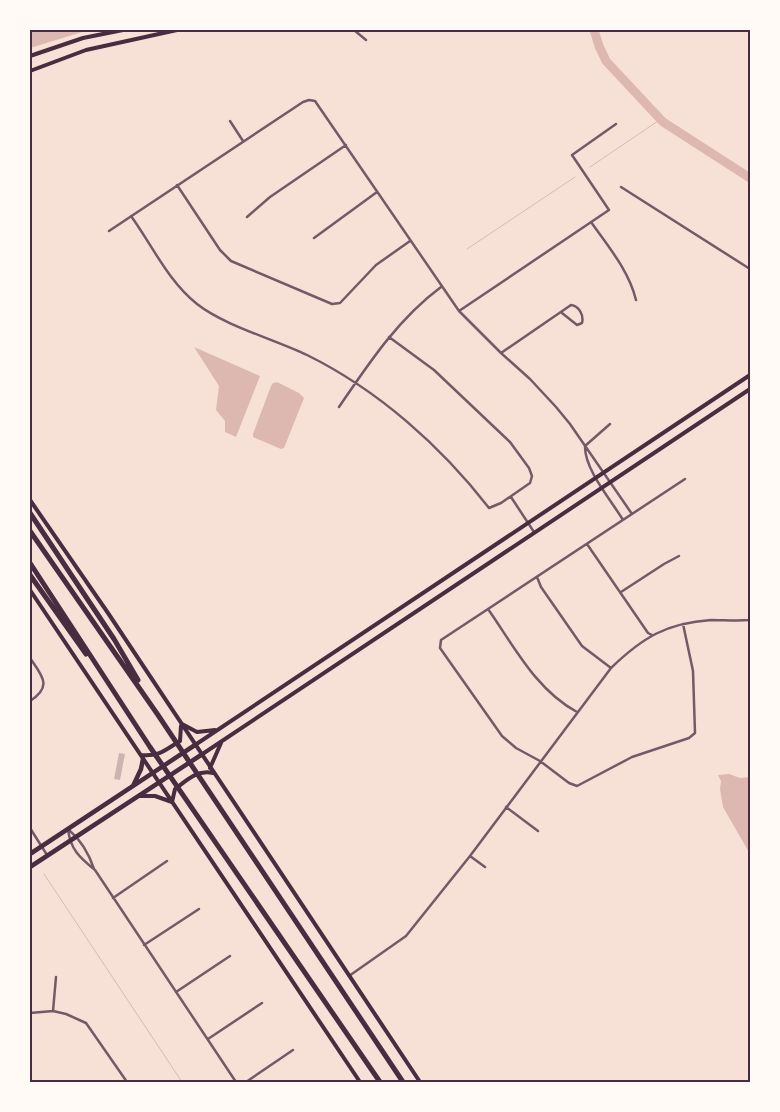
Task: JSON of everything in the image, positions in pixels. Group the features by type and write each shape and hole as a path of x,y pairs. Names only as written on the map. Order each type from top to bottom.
{"highway":[{"path":"30,513 114,639 158,715"},
{"path":"30,530 171,734 403,1082"},
{"path":"30,563 150,747 380,1082"},
{"path":"30,575 106,680"}],"main road":[{"path":"30,56 83,38 123,30"},
{"path":"30,71 86,50 177,30"},
{"path":"83,38 86,50"},
{"path":"30,854 750,375"},
{"path":"30,867 750,389"},
{"path":"692,414 698,424"},
{"path":"30,500 108,613 180,724 420,1082"},
{"path":"30,590 360,1082"},
{"path":"412,600 418,610"},
{"path":"333,652 340,662"},
{"path":"180,724 197,732 217,730"},
{"path":"142,757 152,757 180,741 180,724"},
{"path":"210,768 222,741"},
{"path":"133,786 141,769 142,757"},
{"path":"172,802 175,789 199,772 207,771 213,773"},
{"path":"139,796 155,796 172,802"}],"street":[{"path":"354,30 366,40"},
{"path":"110,231 303,102 315,101 459,311 544,393 570,424 632,514"},
{"path":"230,121 243,141"},
{"path":"459,311 609,210 572,155 616,124"},
{"path":"246,217 275,193 346,145"},
{"path":"177,185 227,258 240,266 332,304 340,304 376,265 410,241"},
{"path":"620,187 750,269"},
{"path":"314,238 377,192"},
{"path":"131,216 172,278 202,308 228,322 306,355 356,382 387,406 448,461 489,508 511,497 530,483 532,476 529,468 515,447 434,370 389,337"},
{"path":"591,222 624,271 632,285 636,300"},
{"path":"339,407 389,337 411,312 441,287"},
{"path":"501,353 553,317 562,313 568,307 574,305 579,310 582,316 582,323 577,325 562,313"},
{"path":"610,424 585,446 585,456 623,520"},
{"path":"683,624 693,672 695,733 689,738 632,757 577,786 569,783 540,761 516,748 502,736 440,648 441,640 685,479"},
{"path":"511,497 534,532"},
{"path":"587,544 648,633 652,635"},
{"path":"620,592 679,556"},
{"path":"537,577 541,587 582,646 611,668"},
{"path":"349,976 406,936 470,856 611,668 632,648 652,635 683,624 712,620 750,620 750,590"},
{"path":"488,609 539,684 567,707 577,712"},
{"path":"30,658 42,677 44,686 40,693 30,701"},
{"path":"506,807 538,831"},
{"path":"30,828 47,855"},
{"path":"68,829 77,836 90,856 94,870"},
{"path":"68,829 69,841 81,859 94,870 236,1082"},
{"path":"470,856 485,866"},
{"path":"113,898 167,861"},
{"path":"144,945 199,909"},
{"path":"176,992 230,956"},
{"path":"54,1011 56,977"},
{"path":"208,1039 262,1003"},
{"path":"30,1013 54,1011 75,1016 90,1027 127,1082"},
{"path":"246,1082 293,1050"}],"shaded area":[{"path":"30,30 89,30 30,48"},
{"path":"194,347 260,376 236,437 225,432 225,421 216,410 219,386"},
{"path":"277,382 299,393 304,398 284,448 281,449 253,437 271,386"},
{"path":"729,774 740,778 750,777 750,854 723,807 720,789 721,781 718,775"}],"building":[{"path":"119,753 125,754 120,780 114,779"}],"waterway":[{"path":"594,30 606,61 663,122 750,178"},
{"path":"590,167 661,119"},
{"path":"467,249 575,177"},
{"path":"44,874 182,1082"}]}
